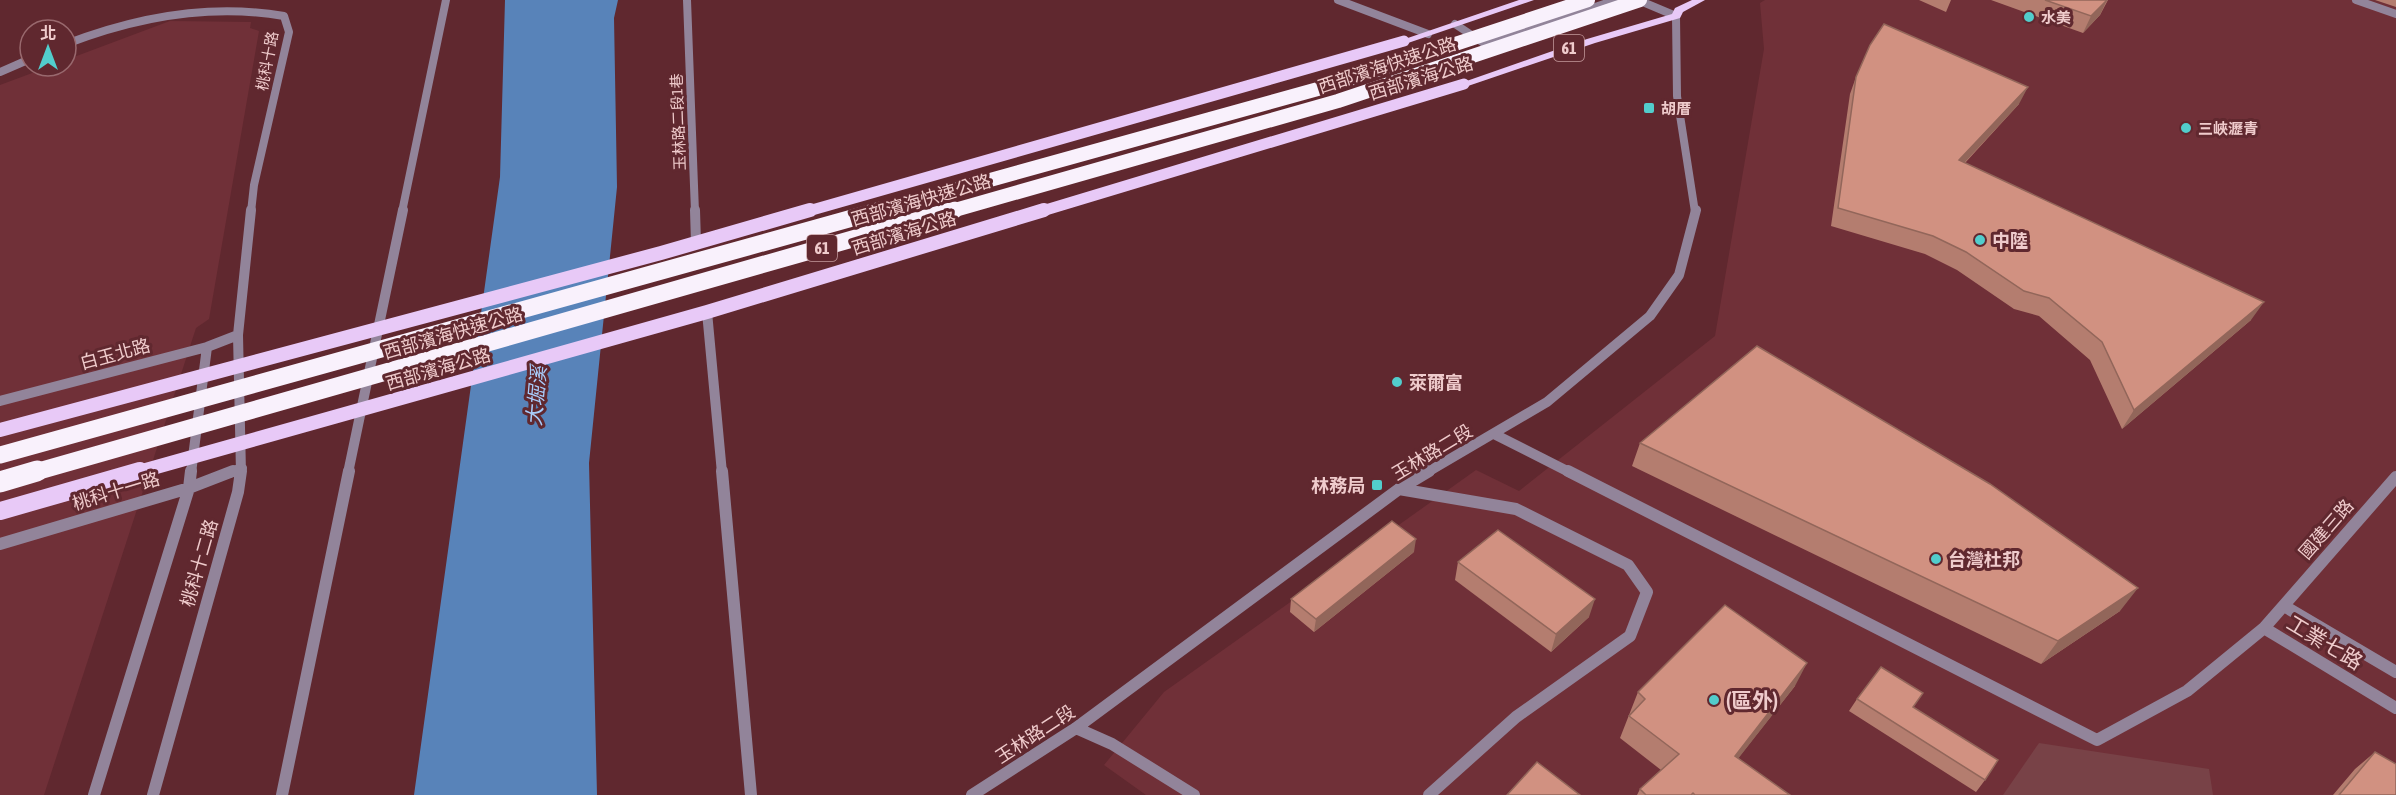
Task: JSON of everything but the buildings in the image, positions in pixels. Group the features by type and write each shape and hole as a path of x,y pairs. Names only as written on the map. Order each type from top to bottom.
{"highway":[{"name":"西部濱海快速公路","path":"0,455 1325,87 1588,0"},
{"name":"西部濱海快速公路","path":"0,482 1338,101 1547,33 1639,0"}],"main road":[{"name":"61","path":"0,430 696,243 1404,41 1529,0"},
{"name":"61","path":"1676,16 1679,10 1700,0"},
{"name":"西部濱海公路","path":"0,511 707,312 1464,84 1591,41 1676,16"}],"street":[{"path":"282,795 446,0"},
{"name":"玉林路二段1巷","path":"687,0 696,243"},
{"path":"1338,0 1428,33"},
{"path":"1455,24 1485,45 1616,0"},
{"path":"1639,0 1676,16"},
{"path":"2356,0 2396,14"},
{"name":"桃科十路","path":"78,40 135,19 216,3 242,3 266,7 284,16 289,32 254,185 238,335"},
{"name":"玉林路二段","path":"972,795 1076,728 1399,489 1547,402 1650,316 1680,275 1696,210 1677,96 1676,16"},
{"path":"0,72 18,64"},
{"path":"707,312 751,795"},
{"name":"白玉北路","path":"0,401 207,347 238,335"},
{"name":"桃科十二路","path":"153,795 238,492 242,468 238,335"},
{"name":"桃科十二路","path":"94,795 189,488 207,347"},
{"name":"國建三路","path":"1494,434 2097,740 2187,691 2264,628 2396,477"},
{"name":"桃科十一路","path":"0,544 189,488 242,468"},
{"path":"1399,489 1516,509 1628,565 1647,592 1630,636 1516,717 1429,795"},
{"name":"工業七路","path":"2283,606 2396,672"},
{"name":"工業七路","path":"2264,628 2396,708"},
{"path":"1076,728 1112,744 1194,795"}],"shaded area":[{"path":"1765,0 2396,0 2396,795 1146,795 1104,765 1164,692 1476,470 1519,491 1715,336 1764,49 1760,3"},
{"path":"170,21 251,22 250,28 259,31 209,319 196,328 44,795 0,795 0,85 19,78 78,78 78,56"},
{"path":"2039,743 2209,769 2213,795 2003,795"}],"water":[{"name":"大堀溪","path":"505,0 618,0 614,18 617,187 589,463 597,795 414,795 500,177"}],"place":[{"name":"水美","path":"2029,17"},
{"name":"胡厝","path":"1649,108"},
{"name":"三峽瀝青","path":"2186,128"},
{"name":"中陸","path":"1980,240"},
{"name":"萊爾富","path":"1397,382"},
{"name":"林務局","path":"1377,485"},
{"name":"台灣杜邦","path":"1936,559"},
{"name":"(區外)","path":"1714,700"}]}
